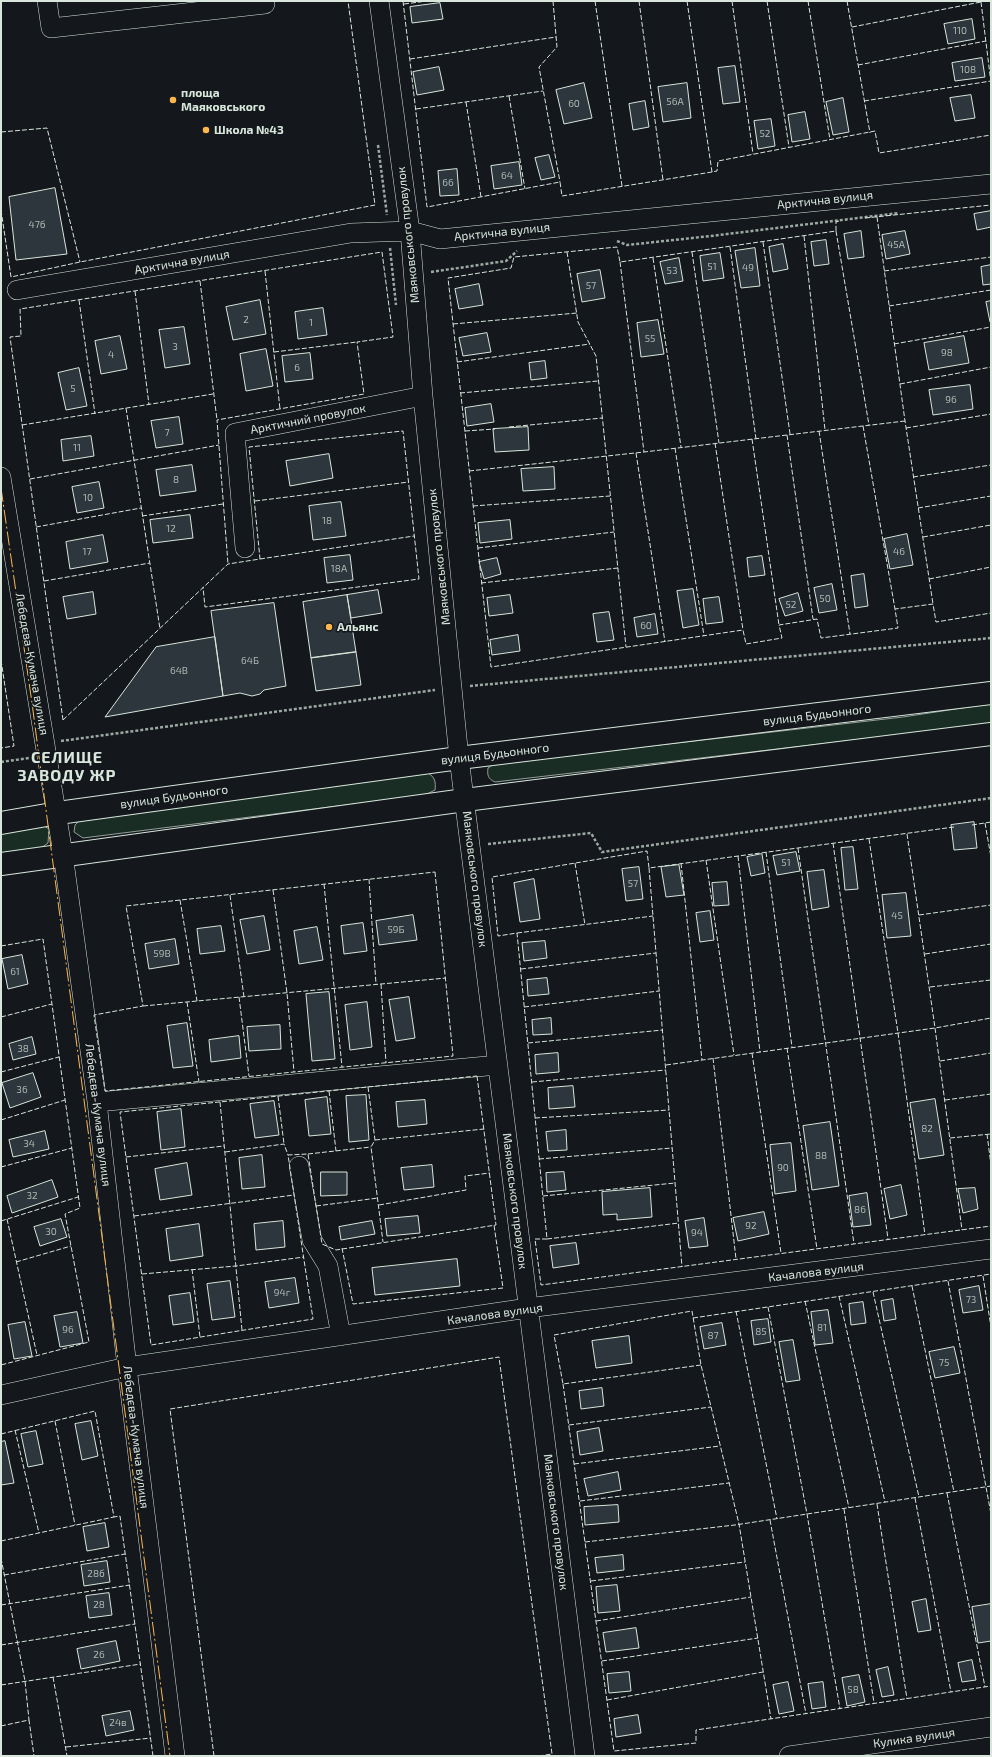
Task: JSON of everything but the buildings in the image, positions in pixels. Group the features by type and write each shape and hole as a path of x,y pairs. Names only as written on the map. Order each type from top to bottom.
{"main road":[{"name":"вулиця Будьонного","path":"1,823 58,813 459,758 991,693"},
{"path":"1,864 63,854 465,800 991,734"}],"street":[{"path":"47,1 51,28 264,4 264,1"},
{"name":"Маяковського провулок","path":"379,1 410,231 423,396 459,758 585,1756"},
{"name":"Арктична вулиця","path":"18,290 351,233 410,231 440,238 991,184"},
{"name":"Арктичний провулок","path":"245,548 235,433 423,396"},
{"name":"Лебедєва-Кумача вулиця","path":"1,477 58,813 97,1102 127,1367 175,1756"},
{"path":"97,1102 498,1064"},
{"path":"298,1166 312,1240 328,1266 341,1336"},
{"name":"Качалова вулиця","path":"1,1395 127,1367 528,1308 991,1249"},
{"name":"Кулика вулиця","path":"789,1756 991,1726"}],"path":[{"path":"612,241 619,240 627,244 634,244 905,212"},
{"path":"414,275 506,261 515,251 523,250"},
{"path":"1,762 47,749 452,687 991,638"},
{"path":"470,846 591,833 602,852 991,798"}],"green space":[{"path":"991,704 991,724 495,782 489,778 488,775 488,768 494,764 903,717"},
{"path":"428,773 434,780 435,790 425,795 83,838 74,832 75,825 79,821"},
{"path":"44,826 49,829 48,843 41,848 1,853 1,834"}],"fence":[{"path":"1,210 11,277 80,262 375,205 348,1"},
{"path":"403,1 427,207 560,182 562,196 712,172 717,171 718,161 875,131 879,153 991,135"},
{"path":"404,4 427,1"},
{"path":"553,1 557,47 539,67 560,182"},
{"path":"595,1 622,186"},
{"path":"639,1 663,180"},
{"path":"687,1 712,172"},
{"path":"732,1 753,154"},
{"path":"767,1 789,147"},
{"path":"808,1 830,140"},
{"path":"847,1 870,133"},
{"path":"981,2 991,83"},
{"path":"852,27 981,2"},
{"path":"410,59 556,37"},
{"path":"858,65 986,41"},
{"path":"864,101 991,81"},
{"path":"416,109 543,91"},
{"path":"509,96 525,189"},
{"path":"466,102 481,197"},
{"path":"1,132 47,128 80,262"},
{"path":"865,218 991,205"},
{"path":"877,217 905,421 933,604"},
{"path":"839,221 836,222 836,231 620,262 617,247 514,257 511,268 448,278 491,667 743,630 746,644 782,638 779,625 817,619 821,638 898,628 895,609 933,604 936,622 991,613"},
{"path":"836,231 869,425"},
{"path":"804,236 825,430"},
{"path":"763,242 790,434"},
{"path":"730,247 756,439"},
{"path":"63,720 10,337 21,336 20,309 382,252 393,337 357,342 364,394 217,420 228,564"},
{"path":"567,252 578,322 596,356 626,647"},
{"path":"692,252 719,443"},
{"path":"884,271 991,257"},
{"path":"653,258 681,447"},
{"path":"620,262 644,452"},
{"path":"265,271 280,409"},
{"path":"200,281 217,420"},
{"path":"889,306 991,290"},
{"path":"135,291 149,405"},
{"path":"79,300 95,414"},
{"path":"453,324 577,313"},
{"path":"894,344 991,327"},
{"path":"274,352 357,342"},
{"path":"457,362 590,344"},
{"path":"900,384 991,367"},
{"path":"460,393 598,381"},
{"path":"22,425 213,394"},
{"path":"126,408 160,629"},
{"path":"906,428 991,414"},
{"path":"509,427 602,418"},
{"path":"469,471 905,421"},
{"path":"863,426 895,609"},
{"path":"465,431 495,429"},
{"path":"63,720 228,564 260,559 249,447 403,431 419,579 205,607 203,587"},
{"path":"819,431 850,634"},
{"path":"787,435 813,619"},
{"path":"752,439 779,625"},
{"path":"715,443 743,630"},
{"path":"30,479 219,445"},
{"path":"675,448 704,636"},
{"path":"636,453 665,642"},
{"path":"913,477 991,465"},
{"path":"255,501 409,482"},
{"path":"473,506 610,496"},
{"path":"918,508 991,496"},
{"path":"142,516 223,504"},
{"path":"36,527 141,508"},
{"path":"923,537 991,525"},
{"path":"478,548 614,532"},
{"path":"260,559 414,536"},
{"path":"44,581 150,563"},
{"path":"929,579 991,567"},
{"path":"481,583 618,568"},
{"path":"1,660 14,746 1,748"},
{"path":"972,825 991,822"},
{"path":"985,823 991,857"},
{"path":"954,827 649,868 647,851 492,877 498,936 517,933 547,1239 535,1239 541,1285 991,1226"},
{"path":"907,834 962,1230"},
{"path":"869,839 898,1033 925,1235"},
{"path":"833,843 888,1239"},
{"path":"798,848 854,1244"},
{"path":"766,852 792,1047"},
{"path":"738,856 760,1052"},
{"path":"706,860 734,1055"},
{"path":"575,863 585,925"},
{"path":"681,863 702,1060"},
{"path":"649,868 682,1267"},
{"path":"435,872 453,1056 105,1091 94,1015 143,1006 126,906 435,872"},
{"path":"369,879 376,984"},
{"path":"324,884 342,1067"},
{"path":"273,890 287,993 294,1072"},
{"path":"230,895 244,997"},
{"path":"180,900 197,1001"},
{"path":"919,915 991,905"},
{"path":"517,933 653,916"},
{"path":"1,946 43,939 80,1208 65,1214 89,1342 1,1365"},
{"path":"925,954 991,944"},
{"path":"521,969 656,953"},
{"path":"143,1006 446,978"},
{"path":"930,987 991,980"},
{"path":"381,984 386,1063"},
{"path":"524,1007 659,991"},
{"path":"239,997 249,1076"},
{"path":"187,1002 199,1082"},
{"path":"1,1017 52,1004"},
{"path":"666,1065 935,1028 991,1018"},
{"path":"528,1043 663,1030"},
{"path":"787,1048 817,1249"},
{"path":"752,1053 781,1253"},
{"path":"940,1061 991,1053"},
{"path":"1,1072 59,1057"},
{"path":"713,1058 736,1259"},
{"path":"532,1082 666,1070"},
{"path":"477,1076 496,1225 336,1250 322,1244 308,1154 288,1155 313,1319 151,1345 120,1112 477,1076"},
{"path":"368,1087 375,1140 371,1147 383,1242"},
{"path":"329,1091 336,1151"},
{"path":"945,1100 991,1094"},
{"path":"278,1096 284,1144"},
{"path":"1,1120 65,1100"},
{"path":"220,1102 242,1330"},
{"path":"535,1118 669,1110"},
{"path":"375,1140 484,1129"},
{"path":"987,1134 991,1165"},
{"path":"950,1138 991,1134"},
{"path":"225,1152 284,1144 288,1155"},
{"path":"126,1157 224,1146"},
{"path":"308,1154 371,1147"},
{"path":"1,1167 72,1148"},
{"path":"539,1159 672,1148"},
{"path":"379,1205 466,1190 465,1176 490,1173"},
{"path":"543,1196 675,1183"},
{"path":"134,1216 294,1195"},
{"path":"1,1221 78,1197"},
{"path":"316,1206 378,1198"},
{"path":"7,1219 37,1355"},
{"path":"547,1239 679,1223"},
{"path":"342,1248 353,1304 503,1288 494,1225"},
{"path":"16,1262 71,1246"},
{"path":"142,1274 236,1266 304,1257"},
{"path":"192,1269 200,1337"},
{"path":"693,1318 991,1274"},
{"path":"983,1276 991,1327"},
{"path":"948,1281 991,1514"},
{"path":"912,1286 954,1492"},
{"path":"873,1292 919,1497"},
{"path":"839,1296 885,1502"},
{"path":"805,1301 849,1508"},
{"path":"768,1307 807,1514 840,1709"},
{"path":"701,1365 563,1384 554,1335 692,1311 701,1365 739,1524 771,1719"},
{"path":"736,1311 777,1519"},
{"path":"214,1756 170,1409 499,1357 552,1754 539,1756"},
{"path":"563,1384 614,1751 696,1743 696,1730 991,1686"},
{"path":"569,1425 711,1407"},
{"path":"1,1434 95,1411 114,1517 120,1516 153,1756"},
{"path":"55,1421 75,1525"},
{"path":"15,1430 39,1533"},
{"path":"574,1464 720,1446"},
{"path":"580,1501 729,1483"},
{"path":"585,1542 735,1525 991,1486"},
{"path":"947,1493 985,1687"},
{"path":"915,1498 951,1692"},
{"path":"877,1504 907,1699"},
{"path":"844,1509 874,1703"},
{"path":"1,1541 114,1517"},
{"path":"770,1520 806,1714"},
{"path":"4,1575 125,1554"},
{"path":"1,1558 25,1681 29,1720"},
{"path":"591,1581 745,1562"},
{"path":"1,1605 130,1585"},
{"path":"596,1621 751,1597"},
{"path":"1,1645 135,1624"},
{"path":"602,1661 758,1638"},
{"path":"1,1685 141,1664"},
{"path":"607,1700 763,1672"},
{"path":"53,1677 67,1756"},
{"path":"1,1726 29,1720 34,1756"},
{"path":"66,1747 151,1738"}],"power":[{"path":"1,488 32,703 170,1756"}],"place":[{"name":"площа Маяковського","path":"173,100"},
{"name":"Школа №43","path":"206,130"},
{"name":"Альянс","path":"329,627"}],"district":[{"name":"СЕЛИЩЕ ЗАВОДУ ЖР","path":"67,767"}]}
